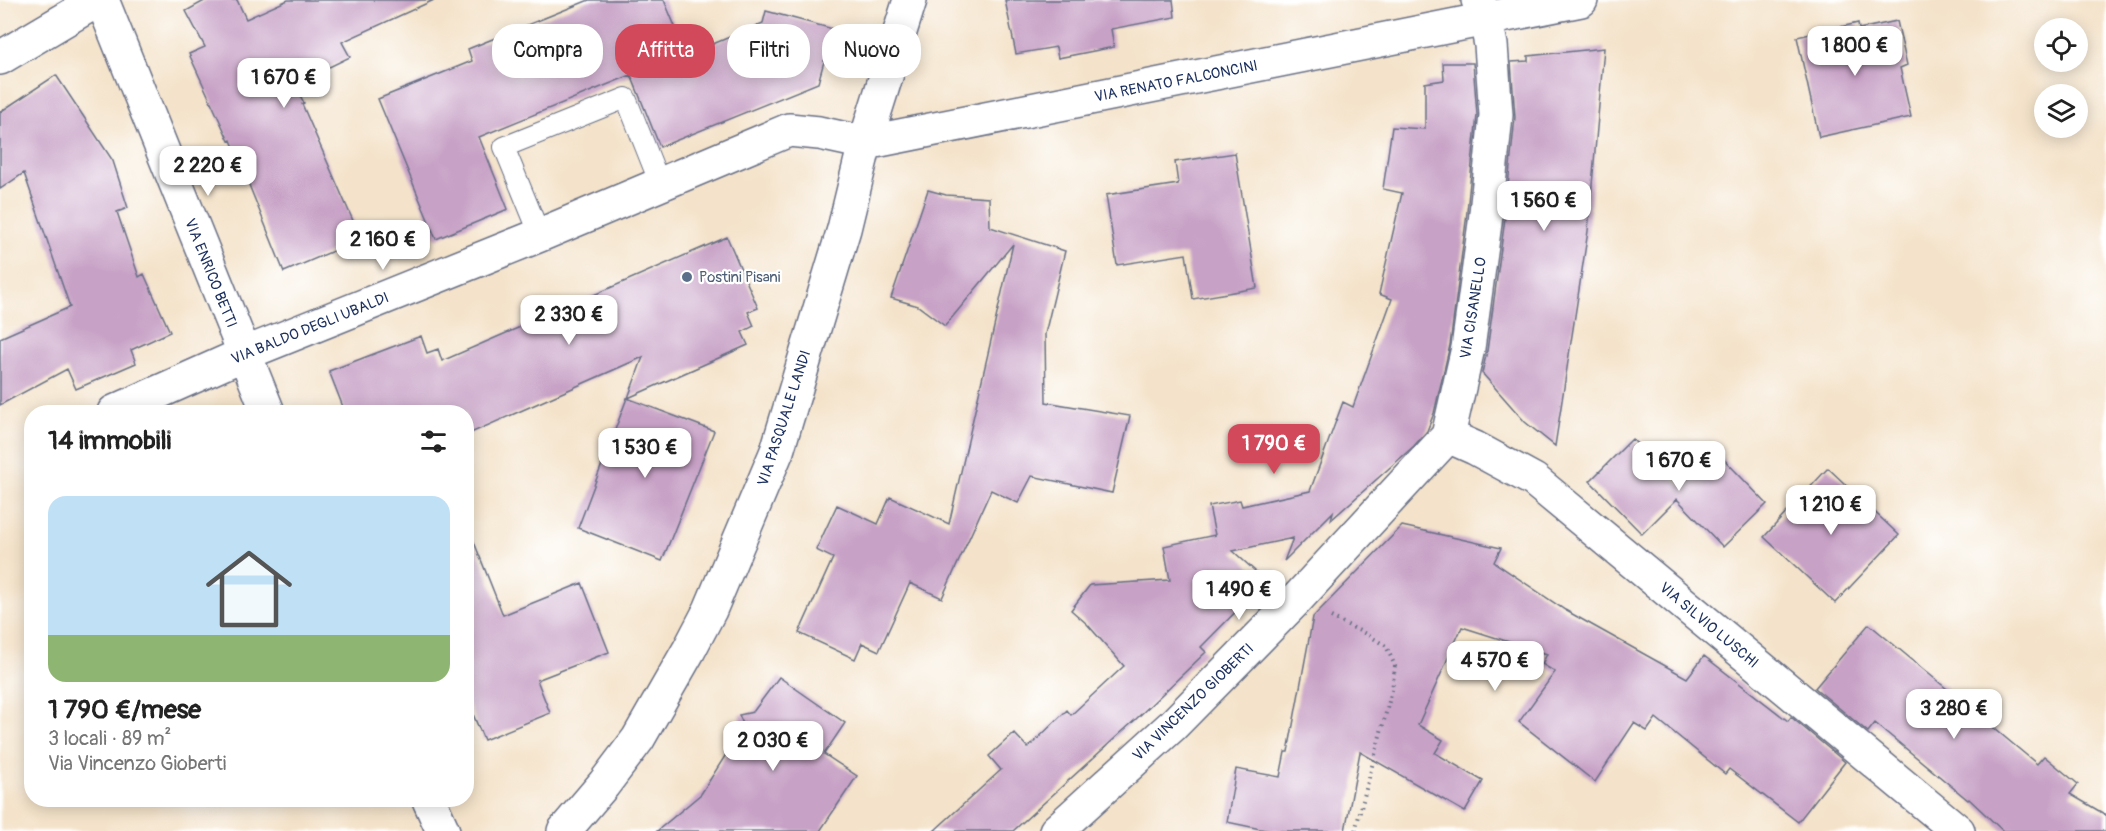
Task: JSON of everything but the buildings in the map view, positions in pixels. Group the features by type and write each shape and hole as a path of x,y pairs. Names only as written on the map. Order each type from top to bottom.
{"street":[{"path":"0,58 100,0"},
{"name":"VIA ENRICO BETTI","path":"100,0 265,405"},
{"name":"VIA PASQUALE LANDI","path":"564,831 638,739 689,650 710,610 777,451 844,229 865,143 910,0"},
{"name":"VIA RENATO FALCONCINI","path":"865,143 1482,10 1581,0"},
{"name":"VIA CISANELLO","path":"1448,436 1468,348 1485,223 1496,115 1491,45 1482,10"},
{"name":"VIA BALDO DEGLI UBALDI","path":"130,405 244,354 540,235 789,130 819,133 865,143"},
{"name":"VIA VINCENZO GIOBERTI","path":"1056,831 1173,725 1295,601 1448,436"},
{"name":"VIA SILVIO LUSCHI","path":"1448,436 1534,480 1958,831"},
{"path":"432,807 443,831"}],"lane":[{"path":"540,235 504,147 626,98 660,184"}],"path":[{"path":"1295,601 1368,635 1386,646 1395,666 1392,690 1355,831"}],"place":[{"name":"Postini Pisani","path":"687,277"}]}
